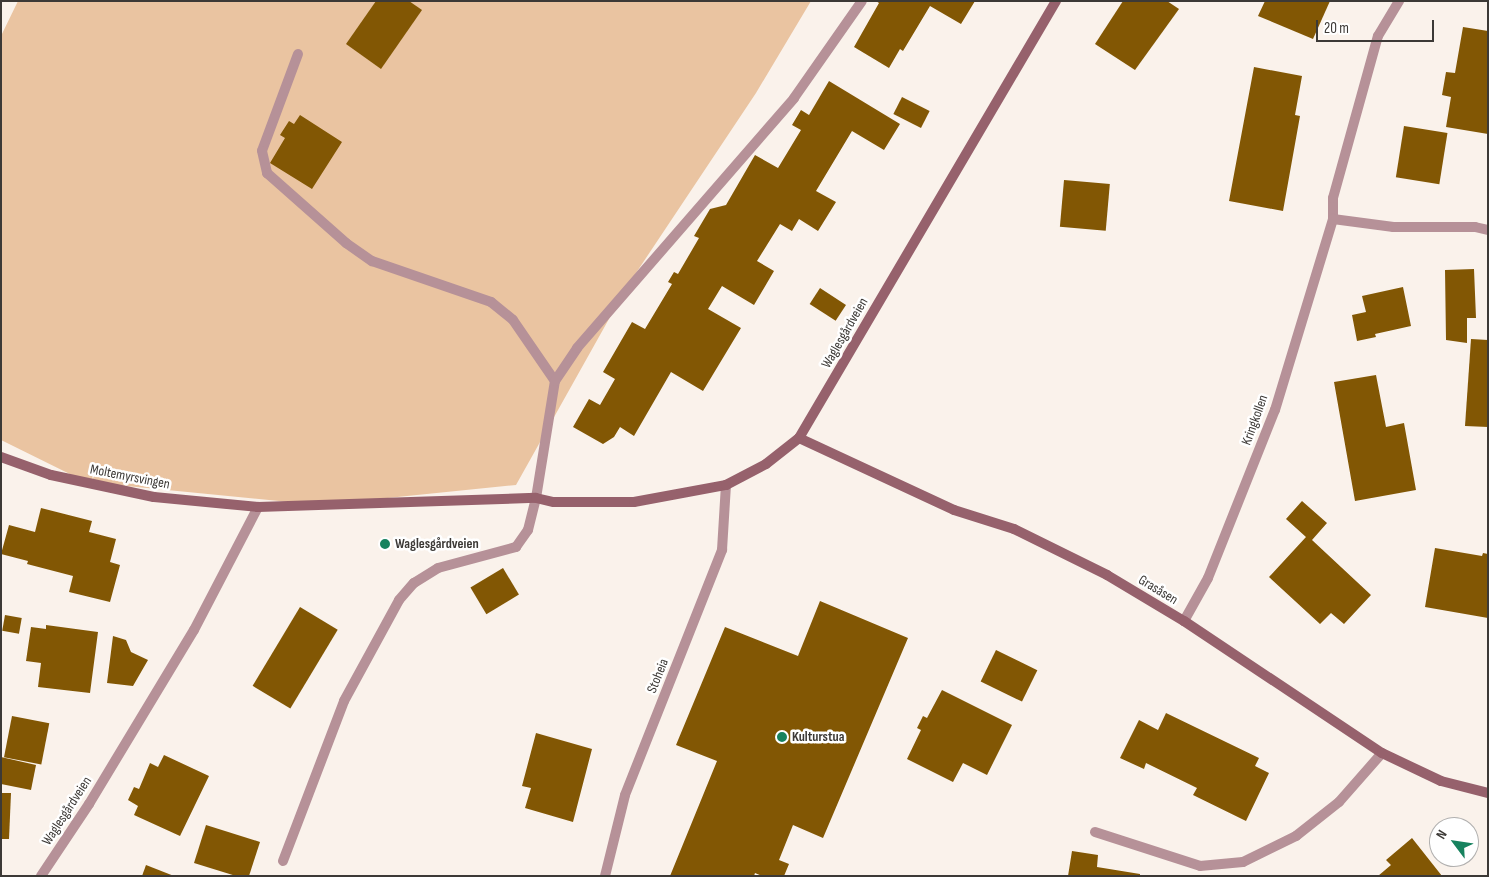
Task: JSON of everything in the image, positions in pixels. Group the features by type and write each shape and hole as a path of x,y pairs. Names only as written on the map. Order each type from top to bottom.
{"main road":[{"name":"Waglesgårdveien","path":"258,507 536,498 554,502 634,502 726,484 766,464 799,438 1056,1"},
{"name":"Grasåsen","path":"799,438 954,510 1014,528 1107,575 1184,621 1382,754 1442,781 1488,793"},
{"name":"Moltemyrsvingen","path":"1,457 51,475 154,497 258,507"}],"street":[{"path":"283,861 344,701 399,600 414,583 438,568 516,548 528,530 536,498 555,380 577,348 794,98 862,1"},
{"name":"Kringkollen","path":"1184,621 1208,578 1275,410 1333,219 1333,198 1378,36 1399,1"},
{"path":"298,54 262,151 267,173 346,243 372,261 491,302 513,320 555,380"},
{"path":"1333,219 1393,227 1475,227 1488,230"},
{"name":"Stoheia","path":"605,876 625,795 722,550 726,484"},
{"name":"Waglesgårdveien","path":"41,876 89,804 194,630 258,507"},
{"path":"1096,832 1200,866 1243,862 1296,836 1339,802 1382,754"}],"shaded area":[{"path":"18,1 811,1 756,93 628,285 516,485 319,505 86,482 1,440 1,36"}],"building":[{"path":"376,1 409,1 422,10 381,69 346,44"},
{"path":"876,1 975,1 961,24 930,6 903,51 900,49 889,68 854,47 879,3"},
{"path":"1123,1 1167,1 1179,9 1135,70 1095,44"},
{"path":"1265,1 1330,1 1313,39 1258,16"},
{"path":"1463,27 1488,31 1488,134 1446,127 1451,97 1442,95 1446,72 1455,73"},
{"path":"1254,67 1302,76 1295,115 1300,116 1283,211 1229,201"},
{"path":"829,81 900,124 884,150 852,131 816,191 836,202 818,231 799,219 792,231 780,224 757,261 774,271 754,305 722,286 708,309 741,328 703,391 671,372 634,436 620,427 614,437 603,444 573,427 589,399 600,405 615,379 603,372 632,322 645,329 672,284 668,282 674,272 678,274 699,238 694,236 710,209 726,205 755,155 778,168 801,130 792,125 801,110 809,115"},
{"path":"902,97 930,111 921,128 893,114"},
{"path":"300,115 342,142 312,189 270,163 285,138 280,135 289,121 294,124"},
{"path":"1404,126 1447,133 1439,184 1396,177"},
{"path":"1064,180 1110,184 1106,231 1060,227"},
{"path":"1474,269 1476,318 1467,318 1467,343 1446,340 1445,270"},
{"path":"1403,287 1411,326 1375,334 1376,337 1357,341 1352,315 1366,312 1362,296"},
{"path":"820,288 846,305 836,321 810,304"},
{"path":"1471,339 1488,340 1488,427 1465,426"},
{"path":"1376,375 1386,427 1404,423 1416,490 1355,501 1334,382"},
{"path":"1302,501 1327,523 1312,540 1371,595 1344,624 1331,613 1320,624 1269,577 1306,537 1286,519"},
{"path":"41,508 92,521 89,532 116,539 110,562 120,565 110,602 69,592 73,576 27,564 28,561 1,554 9,525 35,532"},
{"path":"1435,548 1482,556 1483,553 1488,554 1488,618 1425,607"},
{"path":"503,568 519,595 486,614 470,588"},
{"path":"820,601 908,638 823,838 793,825 779,860 789,864 784,876 762,876 755,873 754,876 670,876 717,761 676,745 725,627 798,656"},
{"path":"300,607 338,630 290,709 253,686"},
{"path":"5,615 22,618 19,634 2,631"},
{"path":"46,625 98,632 90,693 38,687 41,663 26,661 31,627 46,629"},
{"path":"113,636 126,640 131,652 148,660 133,686 107,683"},
{"path":"996,650 1037,670 1022,702 981,681"},
{"path":"942,690 1012,725 987,775 963,763 953,782 907,759 921,730 917,728 923,716 927,718"},
{"path":"1166,713 1259,758 1255,766 1269,773 1246,821 1193,795 1197,788 1146,763 1144,769 1120,758 1139,720 1158,730"},
{"path":"12,716 49,723 41,764 4,757"},
{"path":"536,733 592,749 573,822 525,808 531,788 522,786"},
{"path":"164,755 209,776 180,836 134,815 138,806 128,800 134,787 139,789 150,763 158,767"},
{"path":"1,757 36,765 31,790 1,784"},
{"path":"1,793 11,793 9,839 1,839"},
{"path":"206,825 260,842 249,876 236,876 194,863"},
{"path":"1412,838 1429,860 1429,867 1435,867 1442,876 1378,876 1391,865 1386,860"},
{"path":"1072,851 1098,855 1097,867 1140,874 1140,876 1068,876"},
{"path":"146,865 174,876 142,876"}],"place":[{"name":"Waglesgårdveien","path":"385,544"},
{"name":"Kulturstua","path":"782,737"}]}
